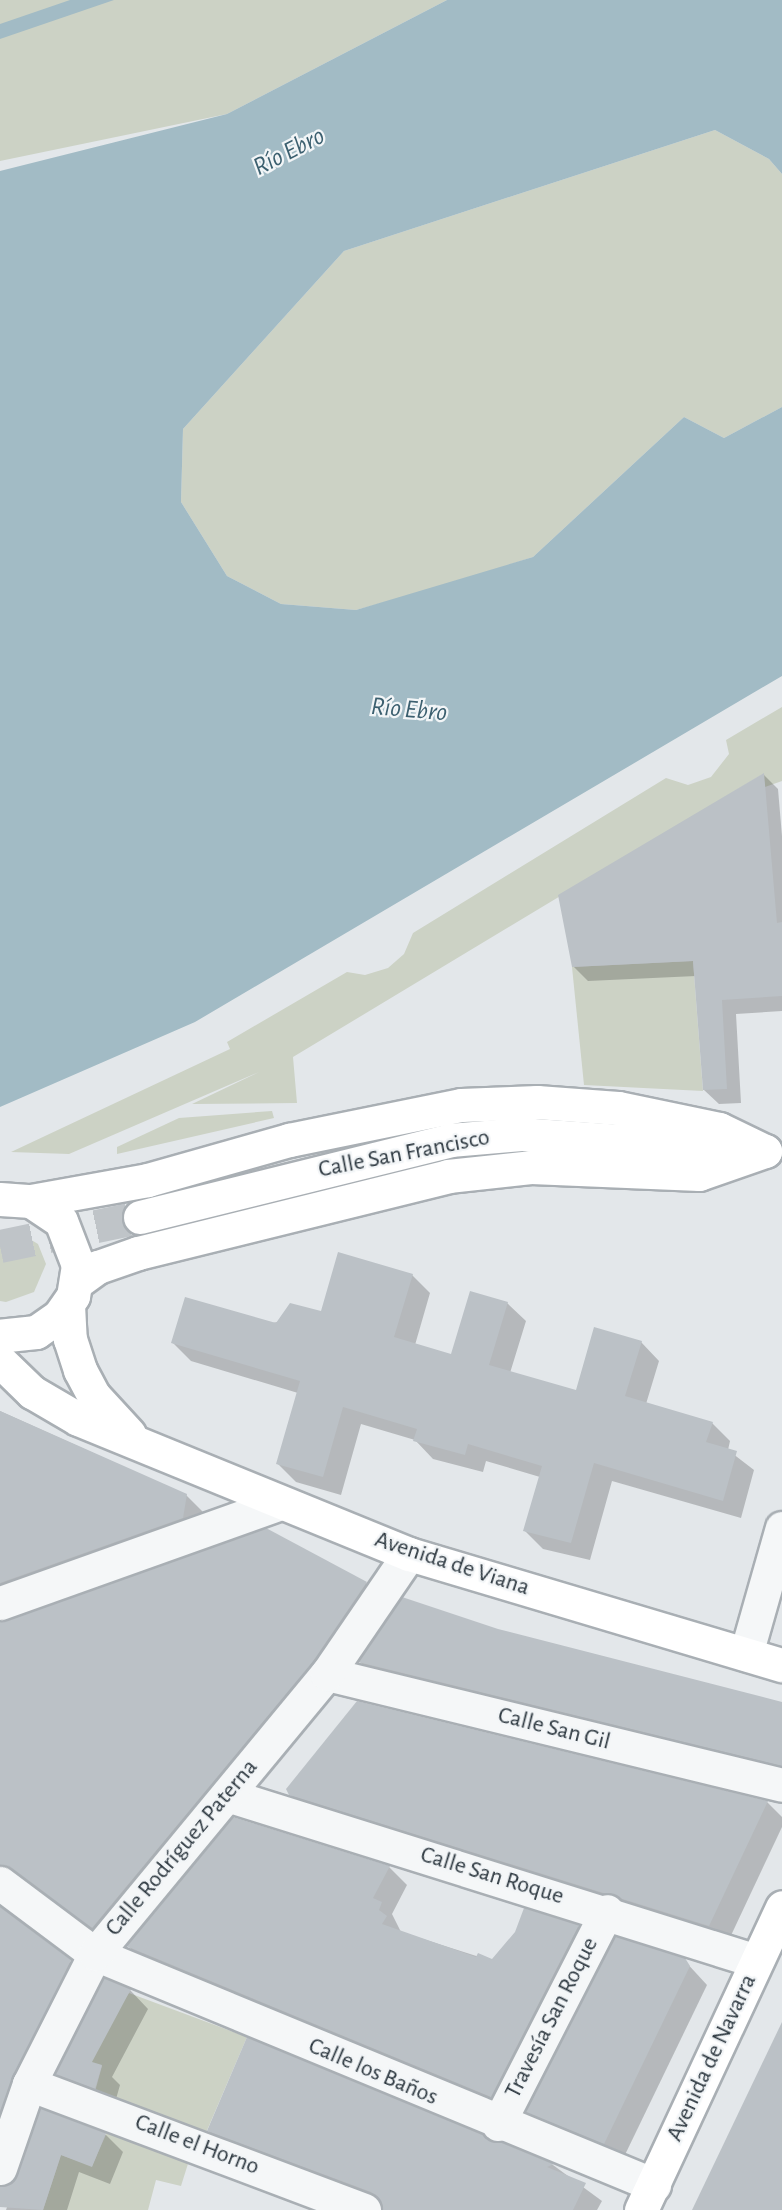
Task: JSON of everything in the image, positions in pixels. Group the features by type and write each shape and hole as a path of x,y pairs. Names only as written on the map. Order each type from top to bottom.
{"main road":[{"path":"10,1197 148,1180 289,1140 461,1105 537,1102 618,1108 719,1129 773,1151"},
{"name":"Calle San Francisco","path":"140,1217 335,1165 470,1138 554,1135 773,1151"},
{"path":"0,1336 36,1332 98,1267 138,1253 448,1176 531,1167 699,1174 773,1151"},
{"name":"Avenida de Viana","path":"10,1197 66,1228 78,1253 72,1293 70,1339 80,1370 94,1396 132,1437"},
{"name":"Avenida de Viana","path":"0,1361 52,1405 132,1437 281,1503 409,1554 782,1665"},
{"path":"746,1654 782,1672"},
{"name":"Avenida de Navarra","path":"648,2197 782,1907"}],"street":[{"path":"0,1603 281,1503"},
{"path":"746,1654 782,1528"},
{"name":"Calle Rodríguez Paterna","path":"0,2169 29,2084 95,1954 327,1674 409,1554"},
{"name":"Calle San Gil","path":"327,1674 782,1785"},
{"name":"Calle San Roque","path":"227,1795 607,1911 756,1961"},
{"name":"Calle los Baños","path":"0,1883 95,1954 498,2124 648,2197"},
{"name":"Travesía San Roque","path":"498,2124 607,1911"},
{"name":"Calle el Horno","path":"29,2084 364,2210"}],"shaded area":[{"path":"0,0 447,0 227,114 0,161"},
{"path":"715,130 769,159 782,174 782,407 724,438 684,417 533,557 440,587 356,610 281,604 227,576 181,502 183,429 344,251"},
{"path":"782,707 782,781 765,787 763,774 293,1057 297,1103 192,1104 259,1072 69,1154 11,1152 230,1049 227,1042 347,972 365,975 388,968 404,954 413,933 666,778 688,785 711,777 729,754 726,740"},
{"path":"693,961 703,1091 584,1085 572,967"},
{"path":"272,1111 274,1118 117,1154 117,1147 179,1118"},
{"path":"13,1229 38,1244 46,1264 34,1292 6,1302 0,1301 0,1231"},
{"path":"129,1993 247,2037 205,2135 93,2099 102,2066 83,2060"},
{"path":"112,2121 192,2151 181,2186 156,2180 148,2210 43,2210 61,2155 92,2166"}],"water":[{"path":"70,0 114,0 0,39 0,24"},
{"name":"Río Ebro","path":"447,0 782,0 782,174 769,159 715,130 344,251 183,429 181,502 227,576 281,604 356,610 533,557 684,417 724,438 782,407 782,676 195,1022 0,1107 0,171 227,114"}],"building":[{"path":"764,773 777,923 782,922 782,996 722,1000 727,1089 703,1090 693,961 572,967 558,895"},
{"path":"338,1252 413,1274 394,1337 451,1354 470,1291 508,1302 489,1365 576,1390 594,1327 642,1341 625,1396 713,1422 706,1442 737,1451 723,1501 594,1463 571,1543 523,1531 542,1466 468,1444 465,1455 413,1441 417,1429 343,1407 323,1477 276,1464 300,1381 171,1343 185,1297 276,1323 290,1303 321,1311"},
{"path":"0,1411 187,1494 183,1518 0,1583"},
{"path":"266,1528 367,1582 312,1663 92,1928 0,1865 0,1621"},
{"path":"402,1597 498,1629 782,1702 782,1766 358,1662"},
{"path":"357,1701 768,1801 709,1926 289,1795 286,1789"},
{"path":"233,1817 390,1866 373,1898 382,1902 379,1910 387,1916 382,1924 476,1957 478,1953 492,1959 515,1932 524,1908 579,1925 491,2097 126,1946"},
{"path":"0,1906 71,1960 0,2111"},
{"path":"615,1936 685,1958 690,1966 604,2144 525,2112"},
{"path":"104,1978 131,1989 92,2062 102,2065 95,2089 55,2074"},
{"path":"782,2022 782,2210 692,2210"},
{"path":"247,2037 554,2164 547,2167 586,2183 573,2210 382,2210 371,2192 207,2131"},
{"path":"40,2108 106,2133 92,2167 61,2155 43,2210 0,2207 0,2186 17,2175"}],"tunnel":[{"path":"0,1246 140,1217"}]}
